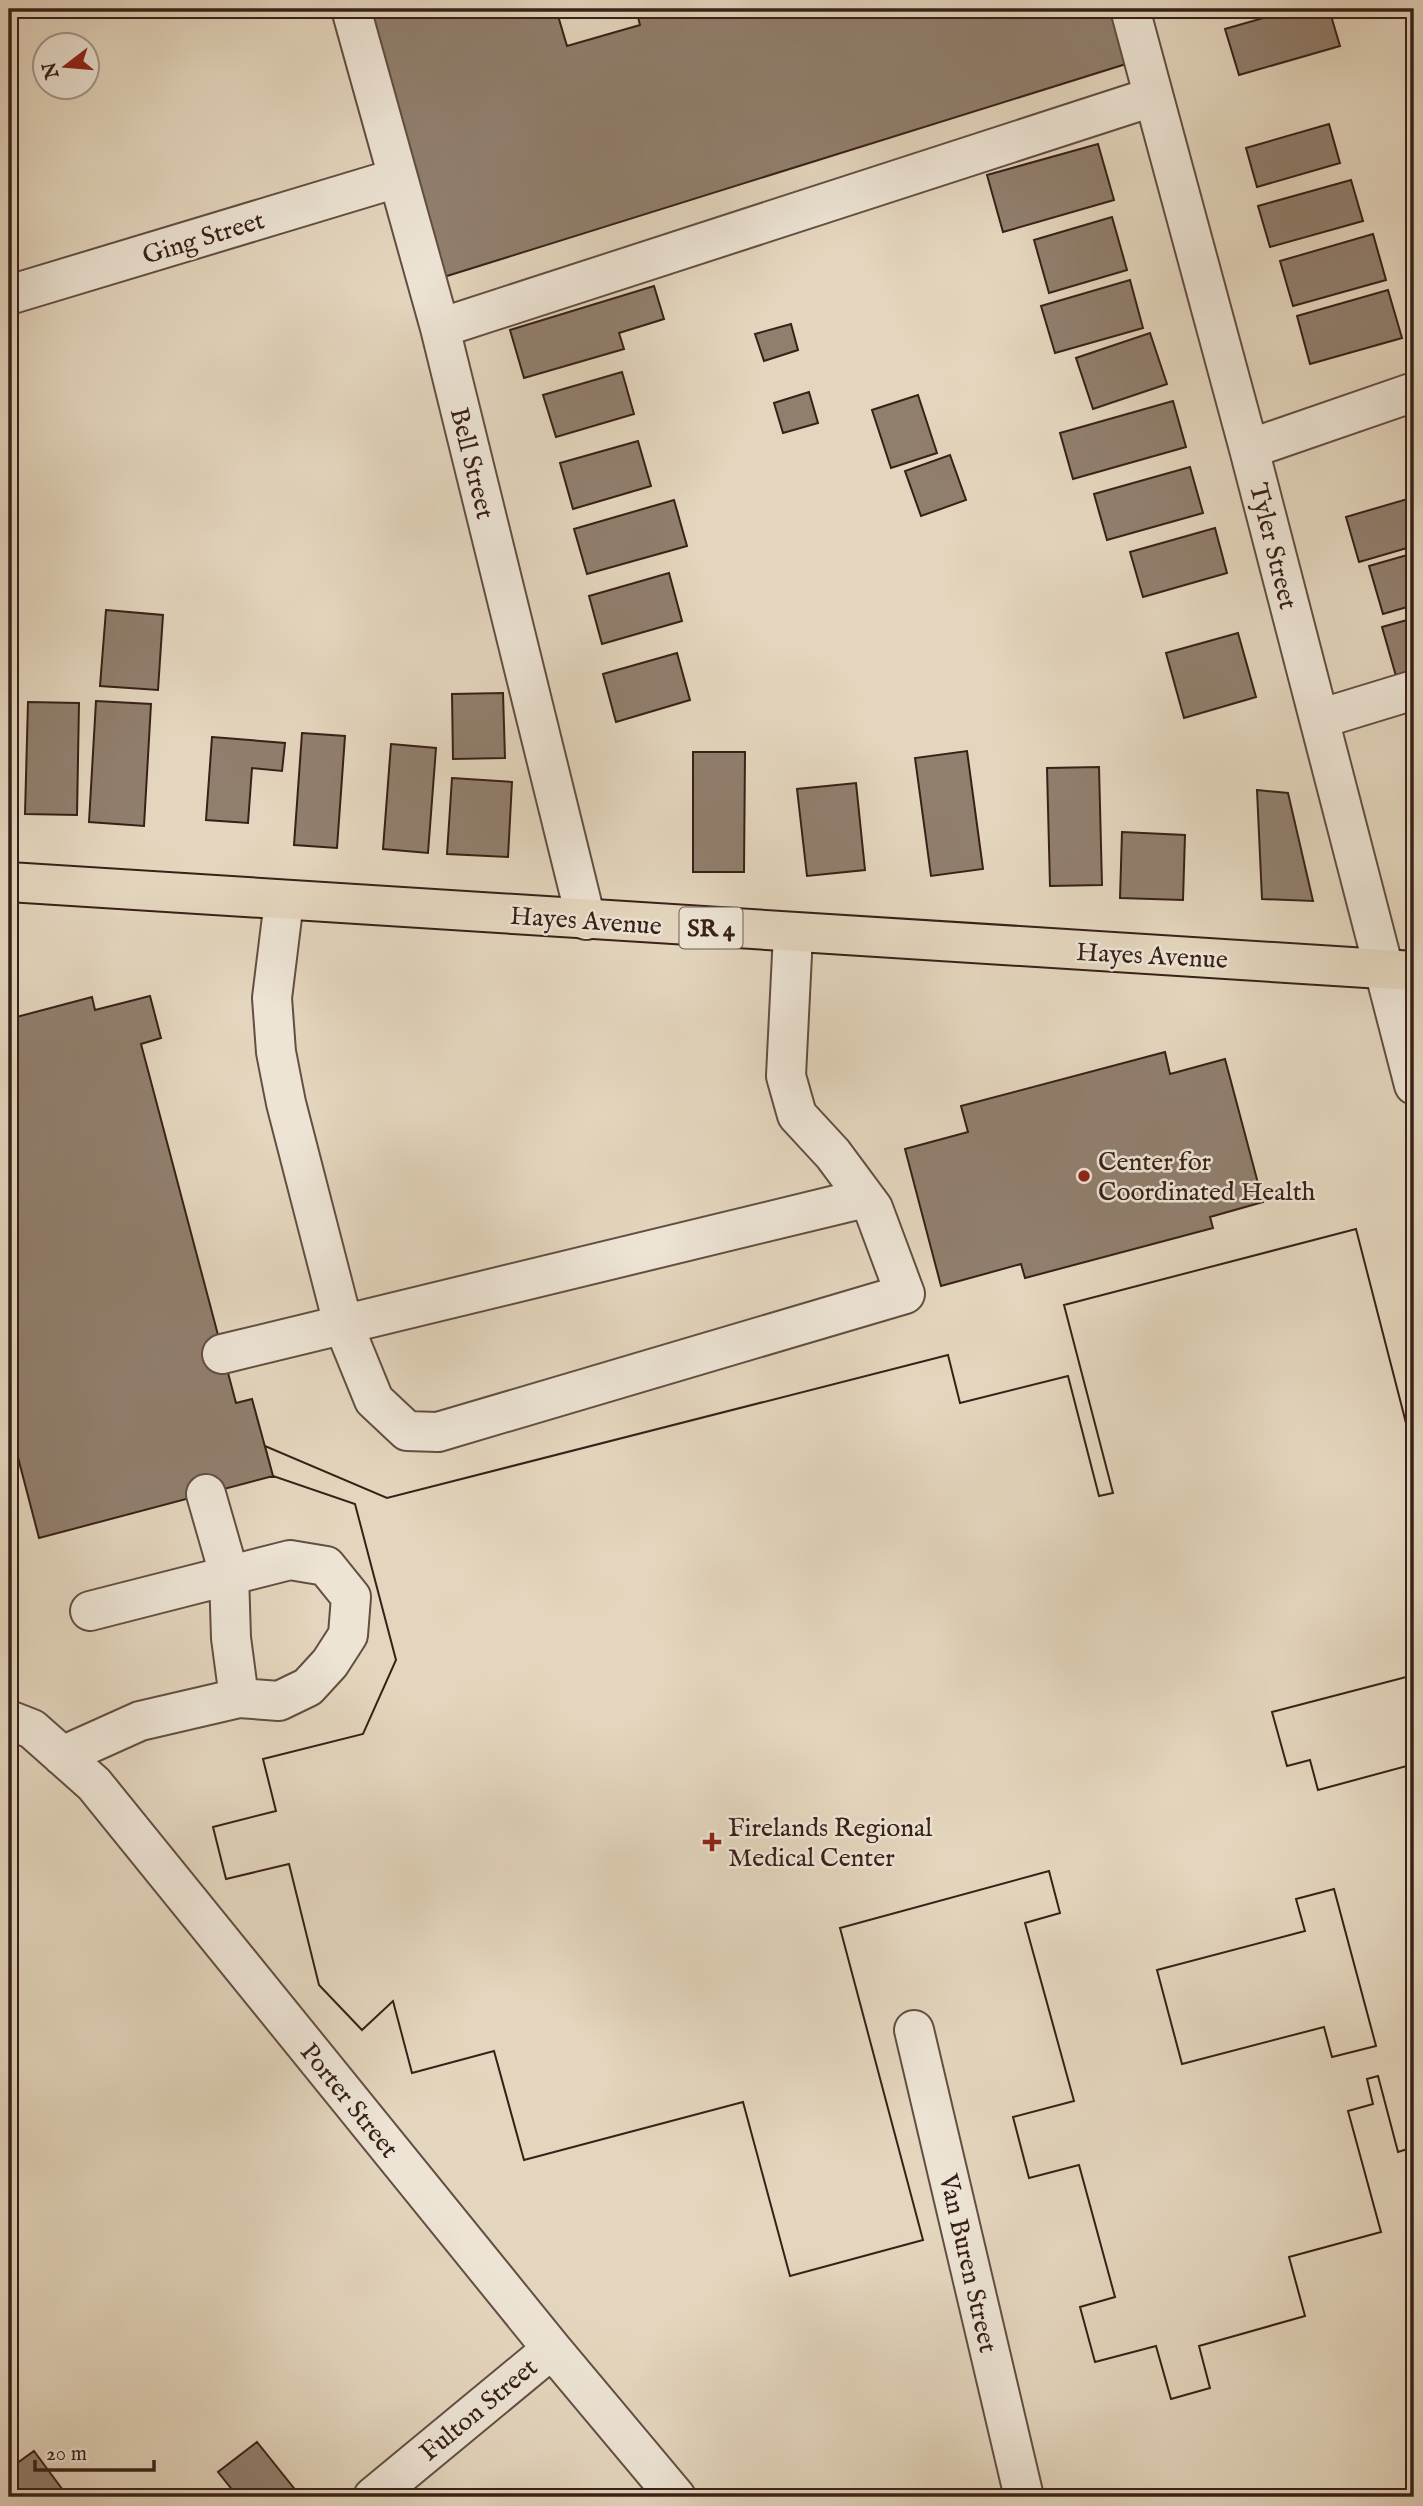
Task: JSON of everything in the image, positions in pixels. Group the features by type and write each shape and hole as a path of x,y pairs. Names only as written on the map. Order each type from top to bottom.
{"main road":[{"name":"Hayes Avenue","path":"9,882 793,934 1399,970"}],"street":[{"name":"Bell Street","path":"351,9 440,328 586,920"},
{"name":"Tyler Street","path":"1130,9 1319,719 1399,970 1414,1085"},
{"path":"440,328 1152,97"},
{"name":"Ging Street","path":"9,295 397,178"},
{"path":"1249,449 1414,393"},
{"path":"1319,719 1414,690"},
{"path":"284,901 272,998 276,1052 286,1103 344,1324 374,1400 407,1432 438,1432 905,1294 885,1234 866,1198 833,1154 797,1115 786,1076 793,934"},
{"path":"222,1354 866,1198"},
{"path":"206,1494 229,1574 230,1638 239,1698"},
{"path":"62,1756 141,1721 239,1698 279,1701 308,1687 330,1663 348,1635 351,1597 326,1566 290,1560 90,1611"},
{"name":"Porter Street","path":"9,1720 32,1729 94,1784 676,2497"},
{"name":"Van Buren Street","path":"914,2029 1024,2497"},
{"name":"Fulton Street","path":"373,2497 552,2348"}],"building":[{"path":"354,9 1130,9 1142,59 431,281"},
{"path":"556,9 636,9 640,25 567,46"},
{"path":"1295,9 1329,9 1340,46 1239,75 1225,29"},
{"path":"1329,124 1340,163 1257,187 1246,148"},
{"path":"1098,144 1114,200 1003,232 987,175"},
{"path":"1351,180 1363,221 1270,247 1258,206"},
{"path":"1112,217 1127,270 1049,293 1034,240"},
{"path":"1373,234 1386,280 1293,306 1280,261"},
{"path":"1130,280 1143,328 1055,353 1041,306"},
{"path":"654,286 664,319 619,333 624,349 524,378 510,330"},
{"path":"1388,290 1402,338 1310,364 1297,316"},
{"path":"791,324 798,350 764,361 755,334"},
{"path":"1150,333 1167,384 1093,409 1076,358"},
{"path":"622,372 634,414 556,437 543,395"},
{"path":"809,392 818,423 783,433 774,403"},
{"path":"918,395 937,453 891,468 872,410"},
{"path":"1173,401 1186,447 1073,479 1060,433"},
{"path":"638,441 651,486 573,509 560,463"},
{"path":"950,455 966,500 921,516 905,471"},
{"path":"1190,467 1203,513 1107,540 1094,494"},
{"path":"1414,497 1414,546 1359,562 1346,517"},
{"path":"674,500 687,546 587,574 574,529"},
{"path":"1215,528 1227,573 1143,597 1130,552"},
{"path":"1414,553 1414,605 1383,614 1369,566"},
{"path":"669,573 682,621 602,644 589,596"},
{"path":"106,610 163,615 158,690 100,686"},
{"path":"1414,618 1414,671 1396,676 1382,627"},
{"path":"1238,633 1256,697 1184,718 1166,653"},
{"path":"677,653 690,700 616,722 603,674"},
{"path":"503,693 505,758 453,759 452,694"},
{"path":"96,701 151,704 144,826 89,822"},
{"path":"28,702 79,703 77,815 25,814"},
{"path":"302,733 345,736 337,848 294,845"},
{"path":"212,737 285,743 282,771 252,768 248,823 206,820"},
{"path":"391,744 436,748 428,853 383,849"},
{"path":"967,751 983,869 931,876 915,758"},
{"path":"693,752 745,752 744,872 693,872"},
{"path":"1099,767 1102,885 1050,886 1047,768"},
{"path":"452,778 512,782 508,857 447,854"},
{"path":"856,783 865,870 807,876 797,789"},
{"path":"1257,790 1288,793 1313,901 1262,899"},
{"path":"1122,832 1185,835 1183,900 1120,898"},
{"path":"150,996 161,1038 141,1044 236,1403 252,1399 273,1476 39,1538 9,1423 9,1019 92,997 95,1010"},
{"name":"Center for Coordinated Health","path":"1165,1052 1170,1074 1225,1059 1263,1202 1210,1217 1213,1228 1025,1278 1021,1264 941,1286 905,1149 968,1132 961,1106"},
{"name":"Firelands Regional Medical Center","path":"1356,1229 1414,1454 1414,1675 1272,1712 1287,1766 1310,1760 1318,1790 1414,1764 1414,2147 1398,2152 1378,2076 1367,2079 1373,2104 1348,2111 1381,2232 1289,2257 1305,2316 1199,2346 1210,2388 1171,2399 1156,2346 1095,2362 1080,2307 1115,2297 1079,2165 1029,2178 1013,2117 1074,2101 1025,1923 1060,1913 1049,1871 840,1928 923,2240 790,2276 743,2102 524,2160 494,2051 412,2073 393,2001 362,2030 319,1985 289,1864 226,1879 213,1827 276,1811 263,1759 363,1734 396,1660 355,1504 273,1476 265,1446 387,1498 948,1355 960,1403 1068,1376 1099,1496 1113,1493 1064,1305","holes":["1334,1889 1376,2046 1332,2057 1324,2027 1182,2064 1157,1970 1305,1931 1296,1899"]},
{"name":"Firelands Regional Medical Center","path":"1356,1229 1414,1454 1414,1675 1272,1712 1287,1766 1310,1760 1318,1790 1414,1764 1414,2147 1398,2152 1378,2076 1367,2079 1373,2104 1348,2111 1381,2232 1289,2257 1305,2316 1199,2346 1210,2388 1171,2399 1156,2346 1095,2362 1080,2307 1115,2297 1079,2165 1029,2178 1013,2117 1074,2101 1025,1923 1060,1913 1049,1871 840,1928 923,2240 790,2276 743,2102 524,2160 494,2051 412,2073 393,2001 362,2030 319,1985 289,1864 226,1879 213,1827 276,1811 263,1759 363,1734 396,1660 355,1504 273,1476 265,1446 387,1498 948,1355 960,1403 1068,1376 1099,1496 1113,1493 1064,1305"},
{"path":"1334,1889 1376,2046 1332,2057 1324,2027 1182,2064 1157,1970 1305,1931 1296,1899"},
{"path":"257,2442 301,2497 238,2497 218,2472"},
{"path":"34,2451 68,2497 9,2497 9,2469"}],"place":[{"name":"Center for Coordinated Health","path":"1084,1176"},
{"name":"Firelands Regional Medical Center","path":"712,1842"}]}
